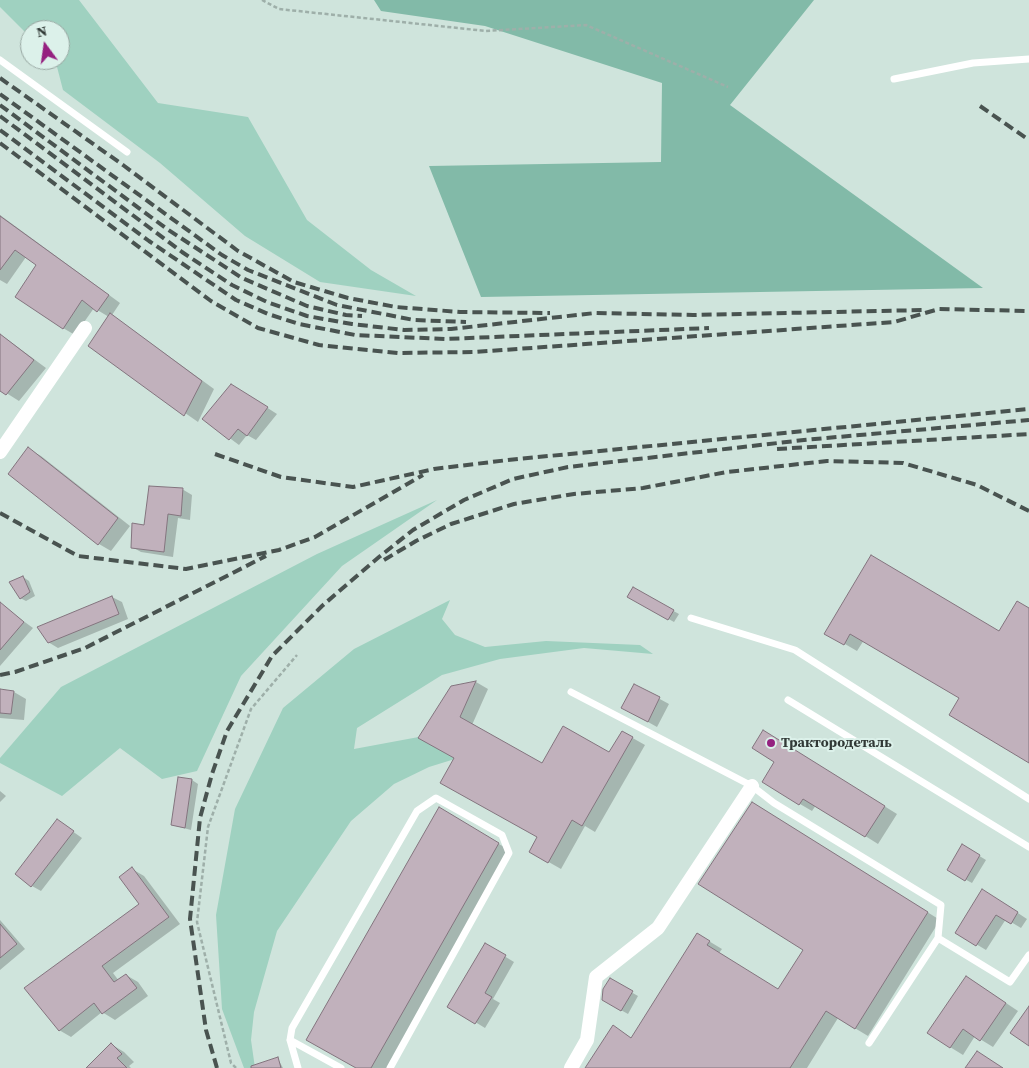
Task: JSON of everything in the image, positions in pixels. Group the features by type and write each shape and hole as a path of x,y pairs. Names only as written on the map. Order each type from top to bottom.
{"street":[{"path":"0,452 85,328"},
{"path":"571,1068 587,1040 596,977 658,928 752,786"}],"lane":[{"path":"894,79 973,63 1029,59"},
{"path":"0,60 127,152"},
{"path":"691,618 795,650 1029,799"},
{"path":"571,692 752,786 774,803 941,905 938,938 869,1043"},
{"path":"788,700 1029,846"},
{"path":"298,1068 290,1040 292,1028 417,810 436,798 502,835 509,853 390,1068"},
{"path":"938,938 1010,982 1029,955"},
{"path":"290,1040 340,1068"}],"path":[{"path":"262,0 279,9 486,31 586,25 728,87"},
{"path":"236,1068 231,1063 197,922 208,827 251,710 297,655"}],"green space":[{"path":"0,0 79,0 158,103 248,117 307,220 371,270 416,296 320,282 245,236 160,163 63,90 58,70 70,70 70,20 20,20 20,27 0,7"},
{"path":"374,0 814,0 730,105 983,288 481,297 429,166 661,162 662,83 485,26 381,11"},
{"path":"437,500 342,566 241,676 197,771 162,779 120,748 62,796 0,763 0,758 61,687 317,554"},
{"path":"450,600 442,619 455,635 485,647 546,641 640,645 653,654 584,648 500,659 442,675 357,728 354,749 424,736 458,758 429,767 394,784 351,821 277,931 254,1012 251,1040 255,1068 244,1068 222,1009 216,915 235,809 283,708 354,649"}],"building":[{"path":"0,216 109,295 97,312 82,300 63,329 15,297 36,265 15,250 0,270"},
{"path":"110,313 202,381 184,416 88,346"},
{"path":"0,334 34,360 6,395 0,391"},
{"path":"231,384 268,407 247,436 238,429 229,440 202,419"},
{"path":"28,447 118,518 98,545 8,474"},
{"path":"149,486 183,488 181,516 168,514 164,552 131,548 132,523 144,525"},
{"path":"871,555 999,631 1017,601 1029,608 1029,763 949,715 959,698 850,634 844,645 824,634"},
{"path":"23,576 30,592 20,599 9,582"},
{"path":"633,587 674,610 668,620 627,597"},
{"path":"112,596 119,614 48,643 37,627"},
{"path":"0,602 24,622 0,650"},
{"path":"476,681 460,717 542,763 563,726 609,752 622,731 633,737 582,826 572,820 548,863 529,852 537,837 440,783 454,758 418,738 451,686"},
{"path":"634,684 660,697 648,722 621,708"},
{"path":"0,689 14,691 11,714 0,713"},
{"path":"763,730 885,806 865,837 803,799 799,805 762,782 774,762 752,748"},
{"path":"178,777 192,779 185,828 171,825"},
{"path":"752,802 928,912 855,1029 826,1011 790,1068 585,1068 613,1025 631,1038 697,933 710,941 707,945 778,989 803,950 698,884"},
{"path":"439,807 499,843 371,1068 356,1068 306,1040"},
{"path":"57,819 74,831 31,887 15,874"},
{"path":"962,844 980,855 965,881 947,870"},
{"path":"132,867 169,917 102,966 114,982 126,974 137,988 102,1014 94,1003 59,1031 24,988 139,904 119,877"},
{"path":"982,889 1018,912 1011,924 996,915 976,946 955,933"},
{"path":"0,924 17,944 0,958"},
{"path":"485,943 506,955 485,993 492,997 475,1024 447,1007"},
{"path":"966,976 1006,1003 980,1041 963,1029 950,1048 927,1033"},
{"path":"610,978 633,991 621,1011 602,1000 603,989"},
{"path":"1029,1006 1029,1046 1010,1033"},
{"path":"111,1043 122,1054 117,1058 127,1068 86,1068"},
{"path":"977,1051 1003,1068 965,1068"},
{"path":"278,1057 281,1068 251,1068 251,1066"}],"railway":[{"path":"0,78 123,165 238,251 294,282 348,298 396,307 460,312 550,313"},
{"path":"0,94 222,255 248,270 337,305 414,320 466,322"},
{"path":"0,105 167,229 242,278 307,306 346,315 362,316"},
{"path":"980,106 1029,140"},
{"path":"0,116 182,252 232,285 267,302 307,316 404,330 451,329 595,313 693,315 924,310"},
{"path":"0,130 149,241 236,300 268,314 299,324 355,335 445,339 709,328"},
{"path":"0,143 211,301 258,328 319,345 398,353 475,352 894,322 939,309 1029,311"},
{"path":"215,454 281,477 353,487 434,469 508,460 1029,409"},
{"path":"217,1068 206,1030 190,919 200,818 212,774 227,731 272,656 322,606 379,557 413,530 464,500 513,479 568,467 804,440 1029,420"},
{"path":"777,449 1029,434"},
{"path":"384,560 416,541 451,524 514,504 574,494 643,488 727,472 827,461 903,463 977,485 1029,511"},
{"path":"0,513 78,556 186,569 279,550 315,537 423,475"},
{"path":"0,675 15,672 85,648 266,556"}],"place":[{"name":"Трактородеталь","path":"771,743"}]}
